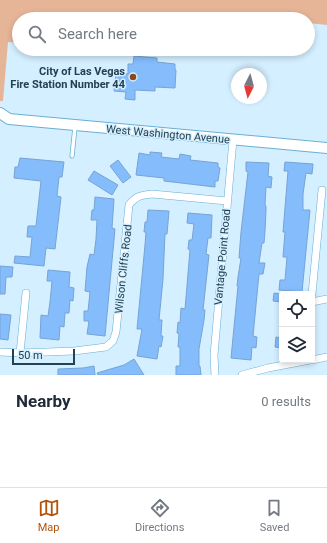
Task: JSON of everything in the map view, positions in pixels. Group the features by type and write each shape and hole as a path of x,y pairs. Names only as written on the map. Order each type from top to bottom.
{"main road":[{"name":"West Washington Avenue","path":"0,113 4,121 327,148"}],"street":[{"name":"Vantage Point Road","path":"215,375 214,355 233,140"},
{"path":"312,291 322,190"},
{"name":"Wilson Cliffs Road","path":"20,353 74,351 106,347 113,341 116,332 129,205 135,198 141,195 152,194 227,201"},
{"path":"0,352 20,353 26,293"},
{"path":"315,301 327,299"},
{"path":"315,359 327,356"},
{"path":"242,375 294,363"}],"lane":[{"path":"72,156 75,126"}],"shaded area":[{"path":"0,0 327,0 327,25 315,24 315,12 12,12 12,42 8,42 3,101 0,101"}],"building":[{"path":"134,56 157,58 157,62 175,64 175,88 155,87 155,91 135,90 135,100 125,99 126,92 114,91 116,73 128,74 128,64 133,64"},
{"path":"150,152 162,153 161,157 179,159 180,154 191,156 190,160 218,163 218,167 220,168 218,181 215,181 215,187 164,181 164,178 136,175 139,153 150,155"},
{"path":"20,158 64,162 62,177 59,177 57,196 61,197 55,249 46,248 44,266 14,263 15,256 30,257 32,237 27,237 28,226 36,226 41,181 14,178 15,167 18,167"},
{"path":"118,160 131,177 123,183 110,166"},
{"path":"246,162 269,163 268,176 272,177 271,188 266,187 264,243 262,243 259,263 265,263 263,274 259,274 253,336 257,337 256,348 252,347 251,360 231,358 241,258 239,258 241,232 248,172 246,171"},
{"path":"285,162 313,164 312,174 306,173 303,194 303,210 310,210 302,291 279,290 280,280 285,280 287,257 283,257 285,232 283,232 288,171 284,171"},
{"path":"94,171 118,185 112,195 88,180"},
{"path":"95,197 114,199 112,228 115,229 105,336 87,334 89,321 84,321 84,311 88,311 90,292 85,291 87,267 90,254 94,255 96,239 97,220 91,220 92,210 94,210"},
{"path":"148,210 169,211 167,234 165,234 159,320 162,320 161,336 163,336 161,347 159,346 157,359 137,356 142,329 137,329 146,232 144,232"},
{"path":"188,213 212,215 211,238 208,238 206,254 209,255 203,310 205,310 199,349 199,366 201,375 176,375 176,366 180,366 180,347 178,347 179,334 177,333 178,322 180,323 181,308 185,309 190,250 188,249 189,240 192,240 194,224 187,223"},
{"path":"0,266 13,267 12,277 6,277 5,294 0,294"},
{"path":"48,270 70,272 69,287 74,288 73,301 70,300 69,313 65,313 64,327 60,326 59,340 40,338 41,315 48,316 50,302 52,281 47,281"},
{"path":"274,293 279,294 279,302 273,301"},
{"path":"0,314 11,315 8,340 0,339"},
{"path":"276,337 279,338 279,348 275,347"},
{"path":"134,359 144,375 98,375 97,373 124,365"},
{"path":"94,366 95,375 58,375 58,369"}],"place":[{"name":"City of Las Vegas Fire Station Number 44","path":"133,77"}]}
